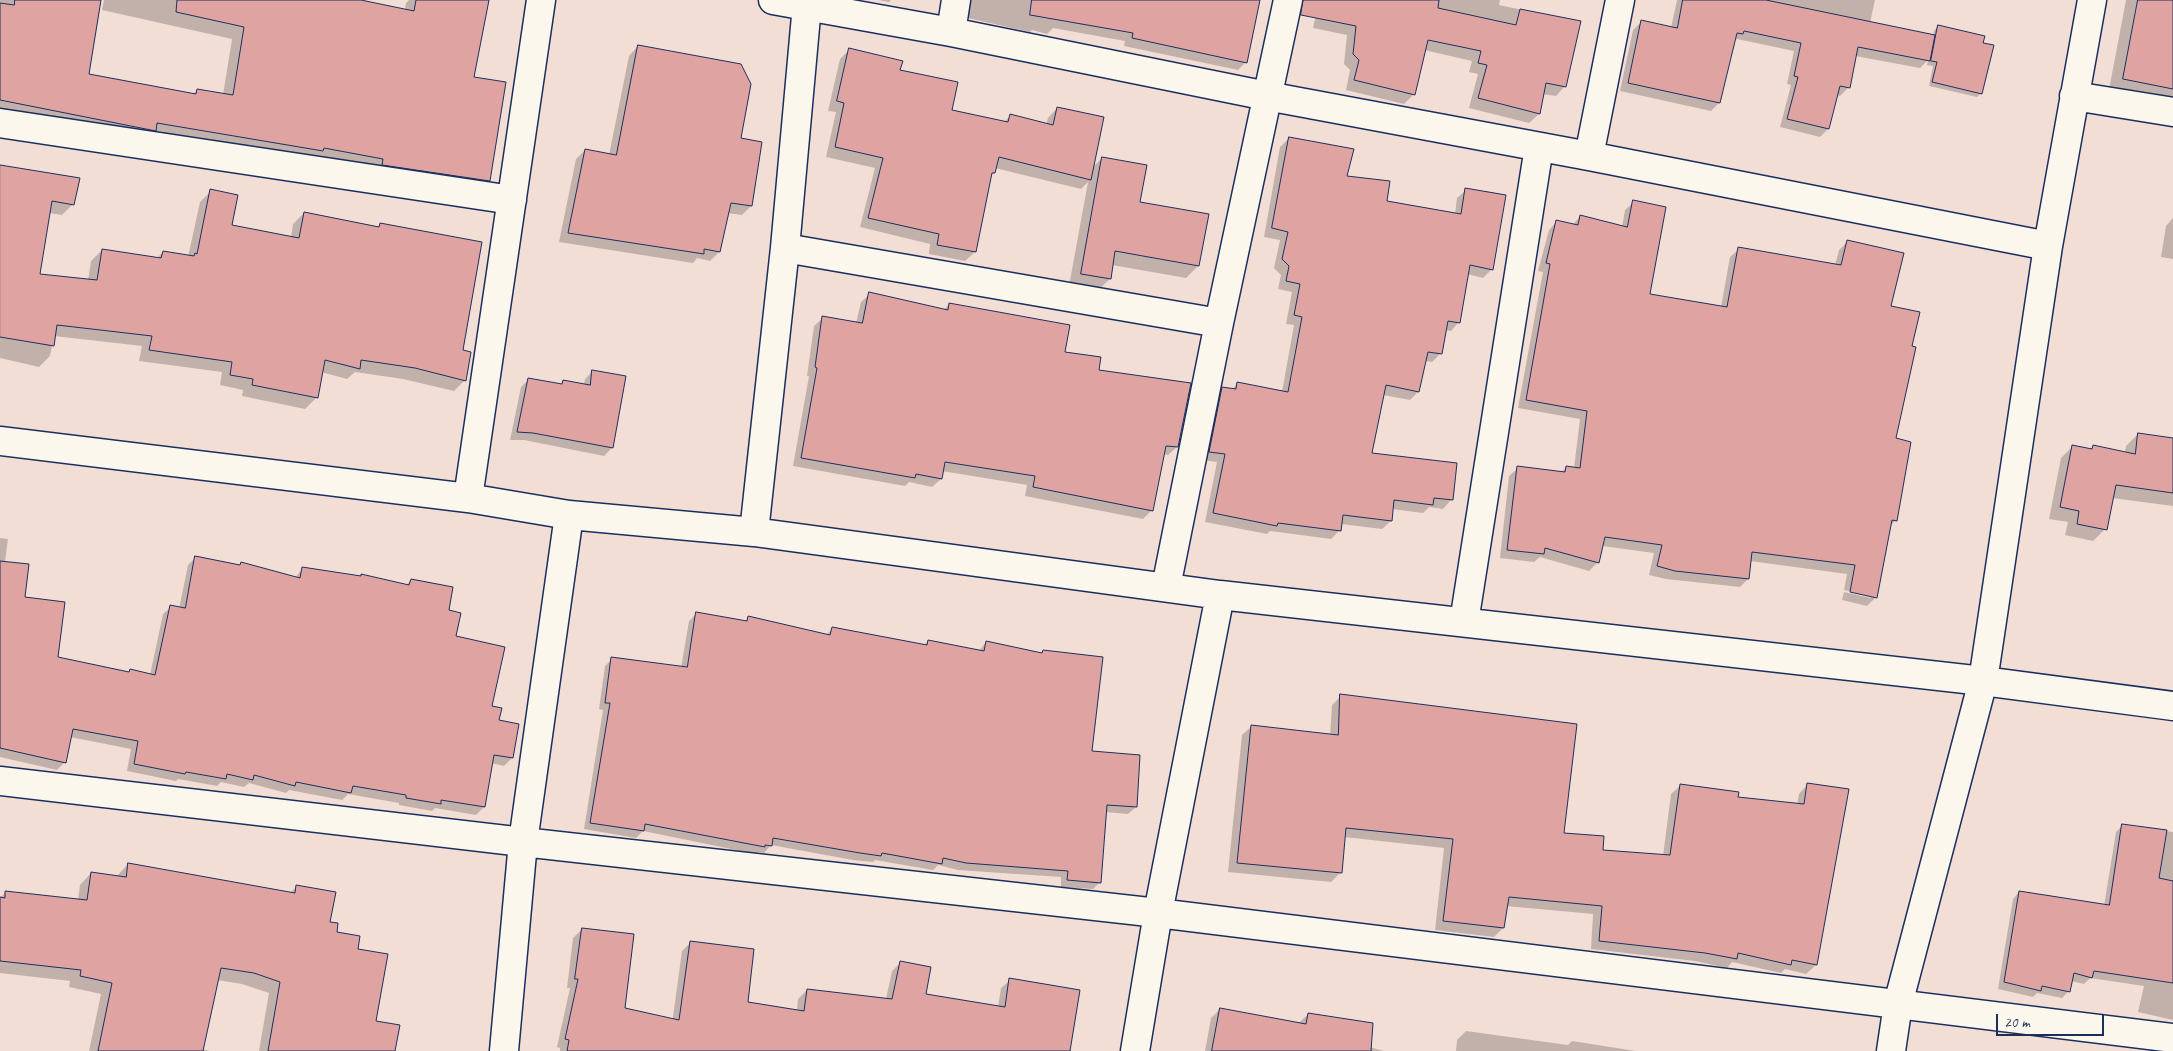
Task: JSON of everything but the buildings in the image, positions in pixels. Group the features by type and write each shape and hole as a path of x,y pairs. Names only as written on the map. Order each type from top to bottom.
{"street":[{"path":"468,498 541,0"},
{"path":"773,0 951,32 1267,96 1589,156 2048,246"},
{"path":"951,32 956,0"},
{"path":"1166,587 1219,322 1288,0"},
{"path":"1589,156 1620,0"},
{"path":"1891,1051 1898,1004 1983,681 2048,246 2092,0"},
{"path":"754,532 785,248 807,5"},
{"path":"2074,96 2173,112"},
{"path":"0,123 512,200"},
{"path":"1464,622 1540,147"},
{"path":"785,248 1219,322"},
{"path":"0,440 468,498 569,515 754,532 1220,595 1983,681 2173,706"},
{"path":"504,1051 523,842 569,515"},
{"path":"1135,1051 1158,914 1220,595"},
{"path":"0,781 1158,914 2173,1038"}]}
